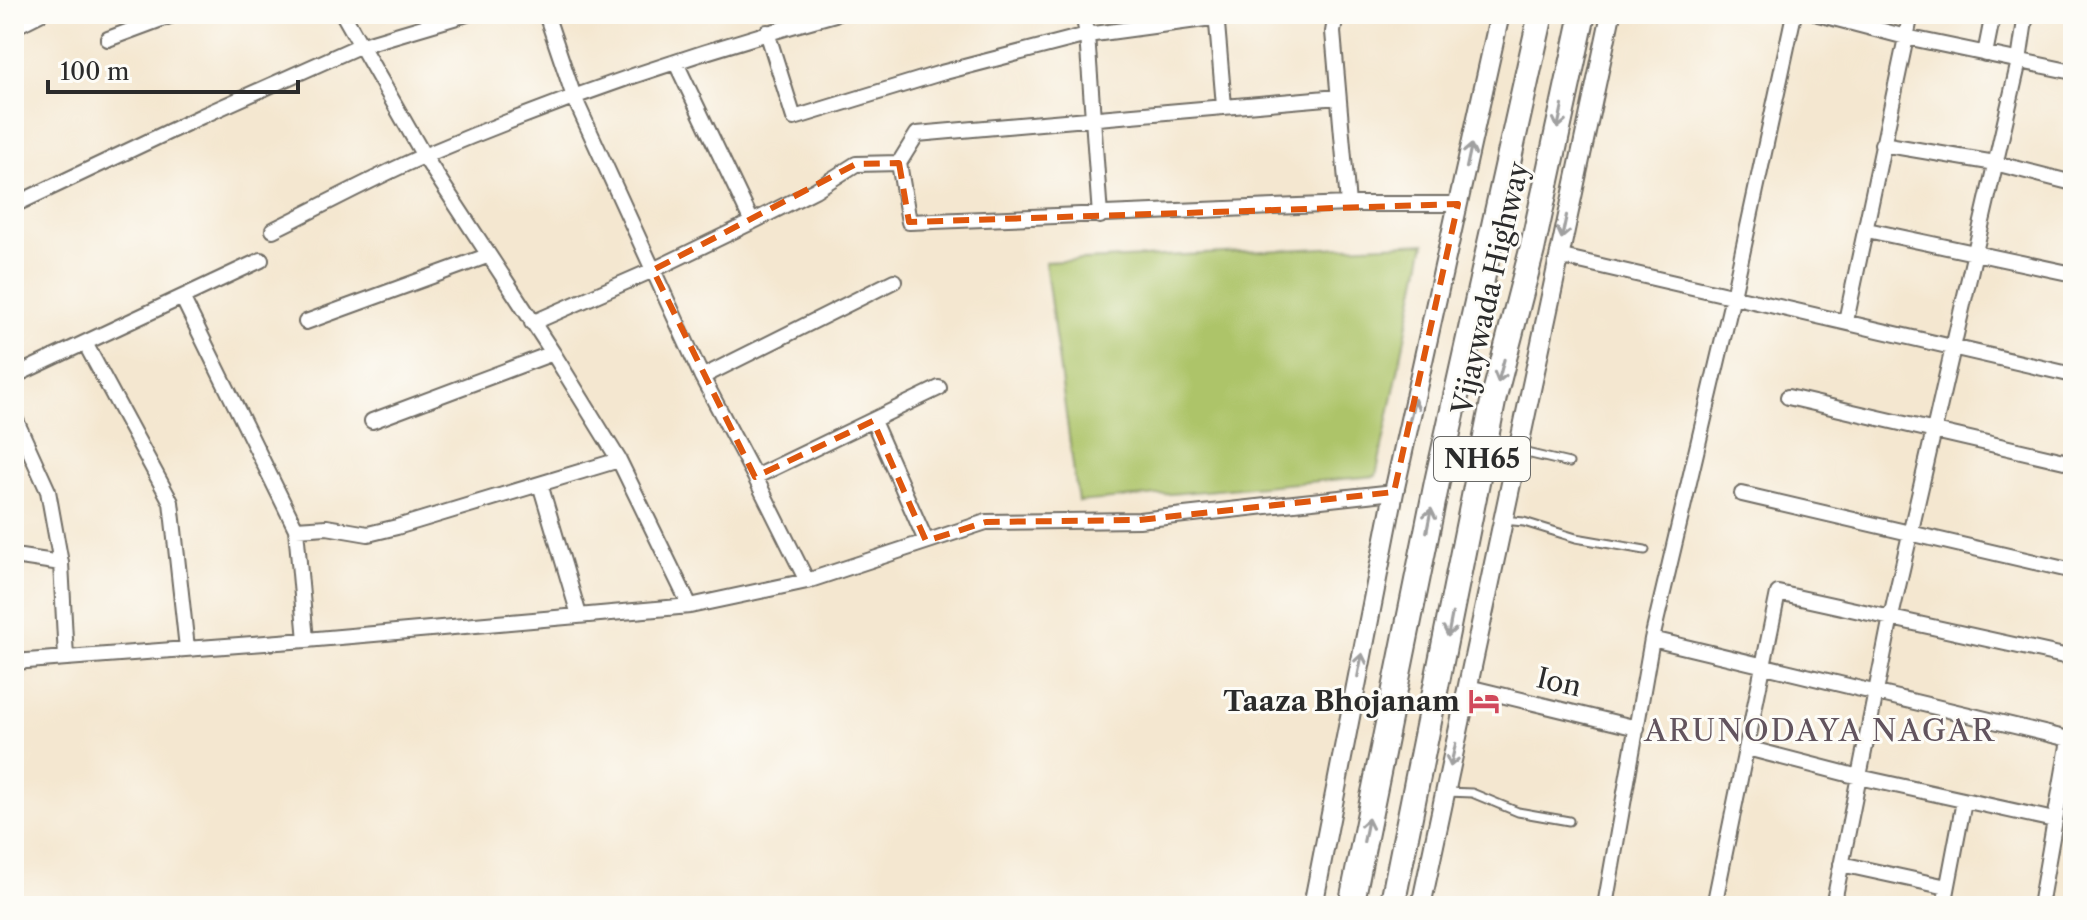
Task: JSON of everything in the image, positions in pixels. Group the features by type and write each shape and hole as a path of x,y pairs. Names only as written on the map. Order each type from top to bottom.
{"highway":[{"name":"Vijaywada Highway","path":"1351,906 1437,482 1541,14"},
{"name":"Vijaywada Highway","path":"1392,906 1494,397 1532,250 1583,14"},
{"path":"1528,73 1567,82"}],"street":[{"path":"14,27 40,14"},
{"path":"108,39 175,14"},
{"path":"343,14 424,156 619,460 690,606"},
{"path":"14,205 359,46 467,14"},
{"path":"546,14 574,97 702,377 807,581"},
{"path":"273,230 424,156 574,97 767,32 835,14"},
{"path":"1083,14 1100,216"},
{"path":"1336,14 1333,32 1348,204"},
{"path":"1313,906 1394,492 1500,14"},
{"path":"1421,906 1611,14"},
{"path":"1605,906 1652,639 1733,296 1794,14"},
{"path":"1818,14 1906,37 2073,72"},
{"path":"1846,321 1911,14"},
{"path":"1985,54 1993,14"},
{"path":"1833,906 1891,617 2019,61 2026,14"},
{"path":"767,32 794,118 941,73 1087,35 1224,16"},
{"path":"1224,16 1217,24 1224,106"},
{"path":"676,63 752,222"},
{"path":"1338,97 917,134 899,163 909,222 1348,204 1458,204"},
{"path":"1882,144 1995,163 2073,183"},
{"path":"532,323 752,222 815,190 856,164 899,163"},
{"path":"1867,230 2073,274"},
{"path":"306,322 487,256"},
{"path":"1558,256 2073,375"},
{"path":"14,376 261,260"},
{"path":"702,377 894,281"},
{"path":"183,299 296,529 306,640"},
{"path":"85,343 171,502 187,648"},
{"path":"372,421 553,353"},
{"path":"755,477 939,388"},
{"path":"1788,397 2073,463"},
{"path":"14,416 48,491 61,563 66,658"},
{"path":"873,421 926,541"},
{"path":"296,529 327,527 368,534 619,460"},
{"path":"540,484 579,615"},
{"path":"14,662 690,606 807,581 986,522 1139,520 1394,492"},
{"path":"1742,494 2073,571"},
{"path":"14,556 61,563"},
{"path":"1714,906 1778,593 2073,658"},
{"path":"1652,639 2071,740 2040,906"},
{"name":"Ion","path":"1468,687 1637,728"},
{"path":"1747,748 1859,777 2054,820"},
{"path":"1944,906 1964,801"},
{"path":"1841,864 1947,887"}],"lane":[{"path":"1516,450 1569,463"},
{"path":"1501,519 1524,522 1576,538 1645,550"},
{"path":"1444,792 1472,793 1518,812 1569,821"}],"highlighted area":[{"path":"899,163 909,222 1458,204 1394,492 1139,520 986,522 926,541 873,421 755,477 653,270 856,164"}],"green space":[{"path":"1425,243 1376,476 1078,502 1045,262"}],"place":[{"name":"Taaza Bhojanam","path":"1484,701"}],"district":[{"name":"ARUNODAYA NAGAR","path":"1820,730"}]}
